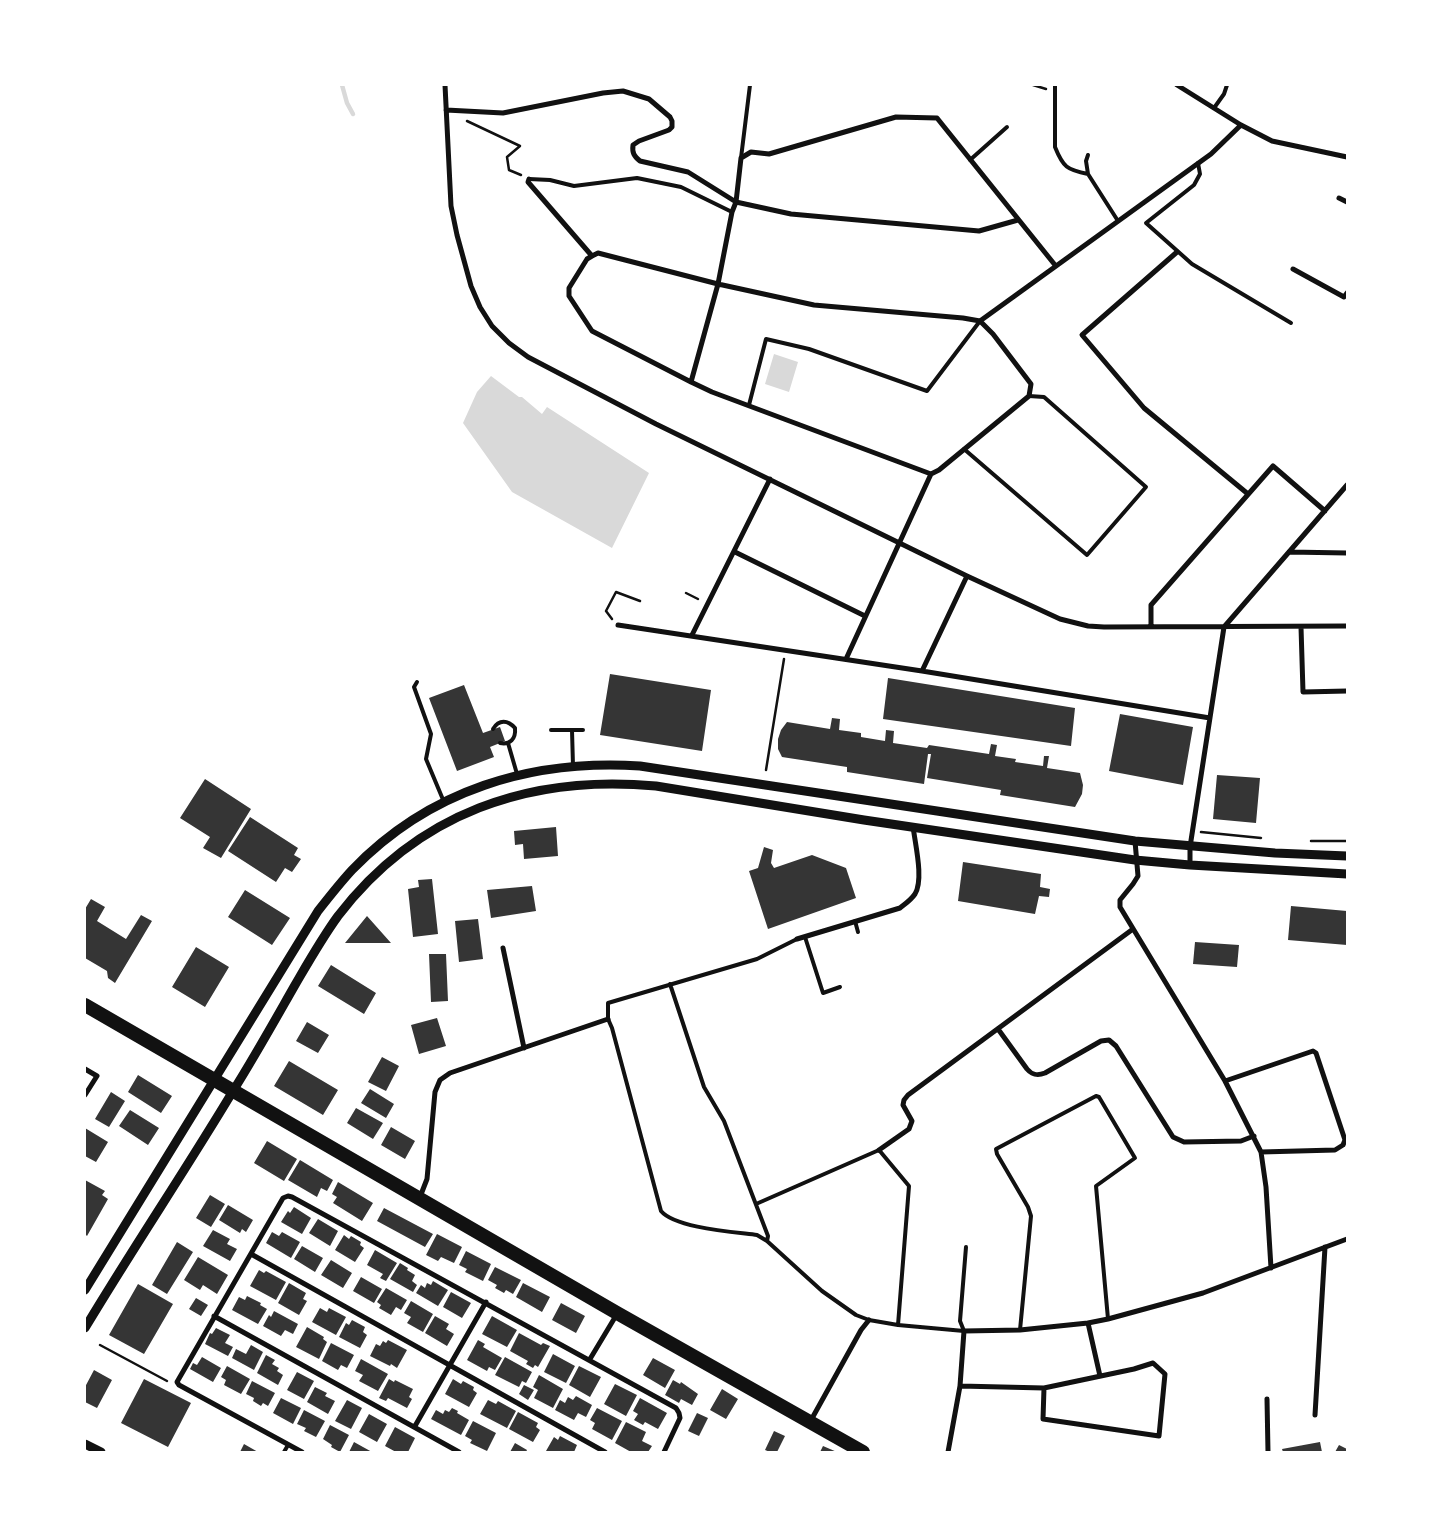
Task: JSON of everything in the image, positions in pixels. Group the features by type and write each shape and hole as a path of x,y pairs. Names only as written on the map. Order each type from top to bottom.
{"highway":[{"path":"85,1005 617,1313 863,1452"}],"street":[{"path":"445,85 451,206 471,286 480,307 492,326 528,358 656,424 967,576 1060,619 1088,626 1347,626"},
{"path":"1177,85 1241,125 1272,141 1347,157"},
{"path":"446,110 503,113 603,93 623,91 649,99 670,117 672,122 672,127 669,130 633,145 632,151 634,156 640,161 688,172 736,202 791,214 979,231 1018,220"},
{"path":"691,382 718,284 732,212 736,202 741,158 751,152 769,154 896,118 937,118 1055,265"},
{"path":"980,321 1211,154 1241,125"},
{"path":"529,179 528,182 592,256"},
{"path":"1339,198 1347,202"},
{"path":"1177,252 1082,335 1144,408 1248,494"},
{"path":"846,659 931,474 1029,396 1031,384 993,334 980,321 814,305 718,284 598,254 587,259 569,288 569,296 592,331 691,382 931,474"},
{"path":"1293,269 1344,297 1347,294"},
{"path":"1151,627 1151,605 1273,466 1325,511"},
{"path":"692,635 770,479"},
{"path":"1190,866 1190,846 1224,627 1347,486"},
{"path":"735,552 865,616"},
{"path":"1289,552 1347,553"},
{"path":"922,670 967,576"},
{"path":"618,625 922,670 1210,718"},
{"path":"1301,627 1304,692 1347,691"},
{"path":"85,1290 215,1081 295,945 318,911 352,870 396,832 444,803 479,786 517,775 589,764 640,766 1136,841 1347,856"},
{"path":"85,1328 233,1091 318,947 338,918 362,888 398,854 417,840 466,812 531,792 590,784 656,786 864,820 1135,860 1190,866 1347,874"},
{"path":"797,938 900,908 911,899 919,882 914,826"},
{"path":"1136,841 1135,860 1138,876 1134,884 1120,900 1120,907 1225,1081 1261,1152 1266,1187 1271,1268"},
{"path":"879,1150 909,1129 912,1121 903,1105 908,1095 1133,930"},
{"path":"504,948 524,1048"},
{"path":"419,1199 427,1179 435,1092 440,1080 450,1073 608,1019"},
{"path":"998,1029 1027,1069 1035,1075 1046,1073 1101,1041 1109,1040 1116,1046 1173,1137 1184,1142 1241,1141 1254,1136"},
{"path":"1225,1081 1313,1051 1316,1053 1346,1140 1343,1145 1335,1150 1261,1152"},
{"path":"85,1069 97,1076 85,1095"},
{"path":"302,1452 179,1385 177,1382 283,1198 288,1196 292,1196 486,1302 676,1408 680,1413 680,1418 664,1452"},
{"path":"948,1452 960,1386 964,1332 1020,1330 1108,1319 1194,1296 1347,1238"},
{"path":"1315,1415 1325,1247"},
{"path":"251,1254 451,1364 605,1452"},
{"path":"415,1426 486,1302"},
{"path":"590,1359 617,1313"},
{"path":"214,1316 459,1452"},
{"path":"809,1422 861,1330 869,1320"},
{"path":"1088,1323 1100,1376"},
{"path":"960,1386 1044,1388 1154,1363 1165,1374 1159,1436 1043,1419 1044,1388"},
{"path":"1267,1399 1268,1452"},
{"path":"85,1444 101,1452"}],"lane":[{"path":"741,158 750,85"},
{"path":"1055,85 1055,147 1063,163 1071,170 1088,174"},
{"path":"1214,108 1224,94 1227,85"},
{"path":"970,160 1007,127"},
{"path":"1088,156 1086,167 1088,174 1118,221"},
{"path":"1198,163 1200,174 1194,185 1146,223 1192,264 1291,322"},
{"path":"529,179 550,180 574,186 638,178 682,187 732,212"},
{"path":"749,405 766,339 809,349 927,391 980,321"},
{"path":"964,449 1087,555 1146,487 1044,396 1029,396"},
{"path":"417,682 414,687 431,734 426,759 444,803"},
{"path":"496,718 499,723"},
{"path":"494,729 499,723 507,722 515,728 514,738 508,743 500,743"},
{"path":"551,730 583,730"},
{"path":"572,730 573,766"},
{"path":"508,743 517,775"},
{"path":"855,921 858,932"},
{"path":"805,937 824,993 840,987"},
{"path":"797,938 757,959 608,1003 606,1006 661,1211 671,1220 757,1235 767,1240 822,1290 856,1315 869,1320 898,1325 964,1332 960,1321 966,1247"},
{"path":"670,984 704,1087 724,1121 768,1236 767,1240"},
{"path":"1020,1330 1030,1216 1028,1207 997,1154 996,1149 1096,1096 1135,1158 1096,1186 1108,1319"},
{"path":"756,1204 879,1150 909,1186 898,1325"},
{"path":"284,1452 288,1445"}],"path":[{"path":"470,123 520,146 507,157 509,170 520,175"},
{"path":"606,611 616,592 640,601"},
{"path":"686,593 699,600"},
{"path":"766,770 785,650"},
{"path":"1192,832 1266,839"},
{"path":"1308,841 1347,841"},
{"path":"100,1345 170,1382 177,1382"}],"shaded area":[{"path":"774,354 798,362 789,392 765,384"},
{"path":"491,376 519,397 522,397 542,414 547,407 649,473 612,548 512,492 463,423 477,392"}],"building":[{"path":"610,674 711,690 702,751 600,735"},
{"path":"888,678 1075,708 1071,746 883,719"},
{"path":"464,685 483,733 500,727 505,741 490,747 494,757 457,771 429,698"},
{"path":"1120,714 1193,727 1183,785 1109,771"},
{"path":"832,718 840,719 839,730 861,733 861,737 885,741 886,730 894,731 893,743 927,748 929,745 989,754 991,744 997,745 995,756 1016,759 1015,762 1043,766 1044,756 1049,756 1047,768 1080,773 1083,785 1082,794 1075,807 1000,795 1001,790 927,778 931,754 928,754 924,784 847,772 847,767 782,757 778,749 778,739 781,730 787,722 830,729"},
{"path":"1217,775 1260,778 1256,823 1213,819"},
{"path":"205,779 251,809 221,858 203,848 210,837 180,818"},
{"path":"250,817 298,848 294,855 301,859 292,872 285,868 276,882 228,851"},
{"path":"556,827 558,856 524,859 523,844 515,845 514,831"},
{"path":"764,847 773,850 771,863 774,868 812,855 846,868 856,898 768,929 749,871 758,868"},
{"path":"963,862 1041,874 1040,887 1050,889 1049,897 1039,896 1035,914 958,901"},
{"path":"432,879 438,934 413,937 408,889 419,887 418,880"},
{"path":"532,886 536,911 491,918 487,890"},
{"path":"245,890 290,918 272,945 228,917"},
{"path":"91,899 105,907 97,921 126,939 141,915 152,921 115,983 108,978 107,971 85,958 85,909"},
{"path":"1291,906 1347,911 1347,945 1288,940"},
{"path":"367,916 391,943 345,943"},
{"path":"478,919 483,959 459,962 455,921"},
{"path":"1195,942 1239,945 1237,967 1193,964"},
{"path":"196,947 229,967 205,1007 172,987"},
{"path":"429,954 446,954 448,1001 431,1002"},
{"path":"331,965 376,993 364,1014 318,986"},
{"path":"437,1018 446,1046 419,1054 411,1025"},
{"path":"307,1022 329,1035 318,1053 296,1041"},
{"path":"382,1057 399,1066 386,1091 368,1082"},
{"path":"289,1061 338,1090 323,1115 274,1086"},
{"path":"138,1075 172,1096 161,1113 128,1092"},
{"path":"370,1089 394,1104 386,1118 361,1103"},
{"path":"111,1092 125,1101 109,1127 95,1119"},
{"path":"356,1108 383,1123 373,1139 347,1123"},
{"path":"130,1110 159,1128 148,1145 119,1126"},
{"path":"391,1127 415,1141 405,1159 381,1145"},
{"path":"85,1128 108,1142 96,1162 85,1156"},
{"path":"267,1141 297,1159 284,1181 254,1163"},
{"path":"300,1160 333,1180 327,1191 321,1188 317,1197 288,1180"},
{"path":"85,1180 105,1191 102,1195 108,1199 87,1236 85,1234"},
{"path":"338,1182 373,1203 362,1221 333,1203 337,1197 332,1194"},
{"path":"210,1195 225,1204 211,1227 196,1218"},
{"path":"228,1205 253,1220 246,1232 242,1229 240,1233 219,1220"},
{"path":"294,1207 311,1218 302,1234 281,1222 288,1211 290,1213"},
{"path":"384,1208 433,1234 425,1247 377,1221"},
{"path":"318,1219 338,1231 330,1246 309,1233"},
{"path":"213,1230 230,1239 227,1244 237,1249 230,1261 203,1246"},
{"path":"272,1232 279,1236 282,1232 300,1242 291,1258 266,1243"},
{"path":"437,1234 462,1247 454,1263 441,1257 438,1261 426,1255"},
{"path":"344,1235 349,1239 351,1236 361,1242 360,1245 364,1248 355,1262 335,1250"},
{"path":"177,1242 193,1252 167,1294 152,1285"},
{"path":"302,1246 323,1258 315,1272 294,1259"},
{"path":"375,1250 397,1263 386,1281 380,1278 383,1274 367,1265"},
{"path":"466,1251 491,1264 483,1281 465,1272 467,1269 459,1265"},
{"path":"198,1257 228,1275 217,1294 203,1285 200,1290 184,1280"},
{"path":"331,1260 352,1273 343,1288 321,1275"},
{"path":"400,1263 415,1275 412,1281 417,1285 413,1292 390,1279"},
{"path":"495,1267 521,1280 513,1294 506,1290 504,1293 495,1288 497,1285 488,1280"},
{"path":"259,1270 264,1273 266,1271 286,1282 276,1300 250,1286"},
{"path":"361,1277 382,1289 374,1303 353,1291"},
{"path":"433,1281 448,1290 438,1306 416,1293 421,1285 425,1288 427,1283 431,1285"},
{"path":"289,1283 306,1293 303,1299 307,1301 299,1315 278,1303"},
{"path":"523,1283 550,1297 542,1312 516,1297"},
{"path":"138,1284 173,1304 144,1354 109,1335"},
{"path":"386,1288 407,1300 401,1310 396,1307 391,1315 379,1308 381,1305 377,1302"},
{"path":"451,1292 471,1303 462,1318 443,1307"},
{"path":"247,1296 261,1303 260,1305 267,1309 258,1324 232,1310 239,1297 245,1300"},
{"path":"196,1298 208,1305 201,1316 189,1309"},
{"path":"411,1301 433,1314 423,1332 407,1323 411,1317 404,1313"},
{"path":"561,1303 585,1316 576,1333 552,1320"},
{"path":"320,1308 327,1312 329,1308 346,1317 336,1335 312,1322"},
{"path":"274,1311 298,1324 293,1334 285,1330 281,1336 263,1326 269,1315 271,1317"},
{"path":"435,1316 449,1324 446,1329 454,1334 447,1346 425,1333"},
{"path":"492,1316 517,1330 507,1347 482,1334"},
{"path":"352,1320 365,1327 363,1332 367,1335 360,1348 339,1337 346,1323 349,1325"},
{"path":"307,1327 324,1337 323,1339 327,1342 319,1359 296,1347"},
{"path":"216,1328 230,1335 225,1343 233,1347 228,1356 205,1344 210,1333 212,1334"},
{"path":"519,1333 541,1345 543,1343 550,1346 538,1367 535,1365 533,1368 526,1364 528,1361 510,1351"},
{"path":"388,1340 407,1350 397,1368 370,1356 376,1344 380,1346 383,1341 386,1343"},
{"path":"478,1340 485,1344 483,1347 502,1358 495,1370 489,1367 487,1371 467,1360"},
{"path":"331,1343 354,1355 347,1368 341,1365 338,1370 322,1361"},
{"path":"251,1345 263,1352 254,1370 232,1358 236,1349 246,1354"},
{"path":"553,1354 575,1366 566,1383 544,1372"},
{"path":"266,1355 275,1360 272,1364 279,1368 277,1371 283,1375 278,1385 257,1373"},
{"path":"202,1357 221,1368 213,1382 190,1369 193,1363 197,1365"},
{"path":"505,1357 532,1372 526,1383 522,1381 519,1387 495,1375"},
{"path":"653,1358 675,1370 665,1388 643,1375"},
{"path":"361,1359 388,1374 378,1391 359,1381 363,1375 355,1371"},
{"path":"227,1366 250,1379 241,1394 224,1385 226,1380 221,1377"},
{"path":"579,1366 601,1377 590,1397 569,1385"},
{"path":"94,1370 112,1380 97,1408 85,1402 85,1387"},
{"path":"297,1372 314,1381 304,1399 287,1390"},
{"path":"539,1375 563,1389 553,1408 534,1398 538,1390 533,1387"},
{"path":"144,1379 191,1403 168,1447 121,1423"},
{"path":"389,1379 413,1389 409,1397 412,1399 407,1408 388,1398 386,1401 379,1398"},
{"path":"453,1379 461,1384 463,1381 474,1387 473,1390 477,1393 469,1407 445,1394"},
{"path":"673,1380 680,1384 681,1382 698,1394 692,1405 681,1399 679,1403 665,1395"},
{"path":"252,1381 275,1393 268,1406 263,1403 261,1406 253,1401 254,1398 246,1394"},
{"path":"615,1384 637,1395 626,1416 604,1404"},
{"path":"524,1385 534,1390 528,1400 519,1394"},
{"path":"315,1387 327,1393 325,1396 335,1401 328,1414 307,1402"},
{"path":"722,1389 738,1399 726,1419 710,1410"},
{"path":"576,1396 592,1405 586,1417 578,1413 574,1420 555,1410 560,1400 565,1403 568,1397 573,1400"},
{"path":"281,1398 301,1408 293,1424 273,1413"},
{"path":"640,1398 667,1413 658,1429 645,1422 643,1425 634,1420 638,1414 633,1411"},
{"path":"347,1400 362,1408 351,1429 335,1421"},
{"path":"488,1400 496,1404 498,1401 516,1411 507,1428 480,1414"},
{"path":"452,1408 469,1420 461,1435 431,1419 436,1410 443,1414 445,1410 449,1412"},
{"path":"597,1408 622,1421 612,1440 592,1429 595,1423 590,1420"},
{"path":"304,1410 325,1421 316,1437 304,1431 306,1428 297,1424"},
{"path":"518,1412 538,1423 536,1427 540,1430 533,1442 509,1429"},
{"path":"697,1413 708,1418 699,1436 688,1431"},
{"path":"369,1414 387,1424 377,1442 359,1432"},
{"path":"473,1421 496,1433 487,1451 470,1443 472,1440 465,1436"},
{"path":"626,1422 646,1432 642,1441 652,1446 648,1452 631,1452 615,1443"},
{"path":"330,1425 349,1435 340,1452 323,1439"},
{"path":"395,1427 415,1438 408,1452 396,1452 385,1446"},
{"path":"774,1431 785,1436 777,1452 770,1452 765,1450"},
{"path":"560,1436 577,1445 574,1452 546,1451 554,1437 558,1440"},
{"path":"354,1442 372,1452 349,1452"},
{"path":"1320,1442 1322,1452 1283,1452 1282,1449"},
{"path":"515,1443 527,1450 526,1452 510,1452"},
{"path":"244,1444 258,1452 240,1452"},
{"path":"1339,1445 1347,1449 1347,1452 1335,1452"},
{"path":"823,1446 837,1452 820,1452"}],"waterway":[{"path":"342,85 347,103 353,114"}]}
